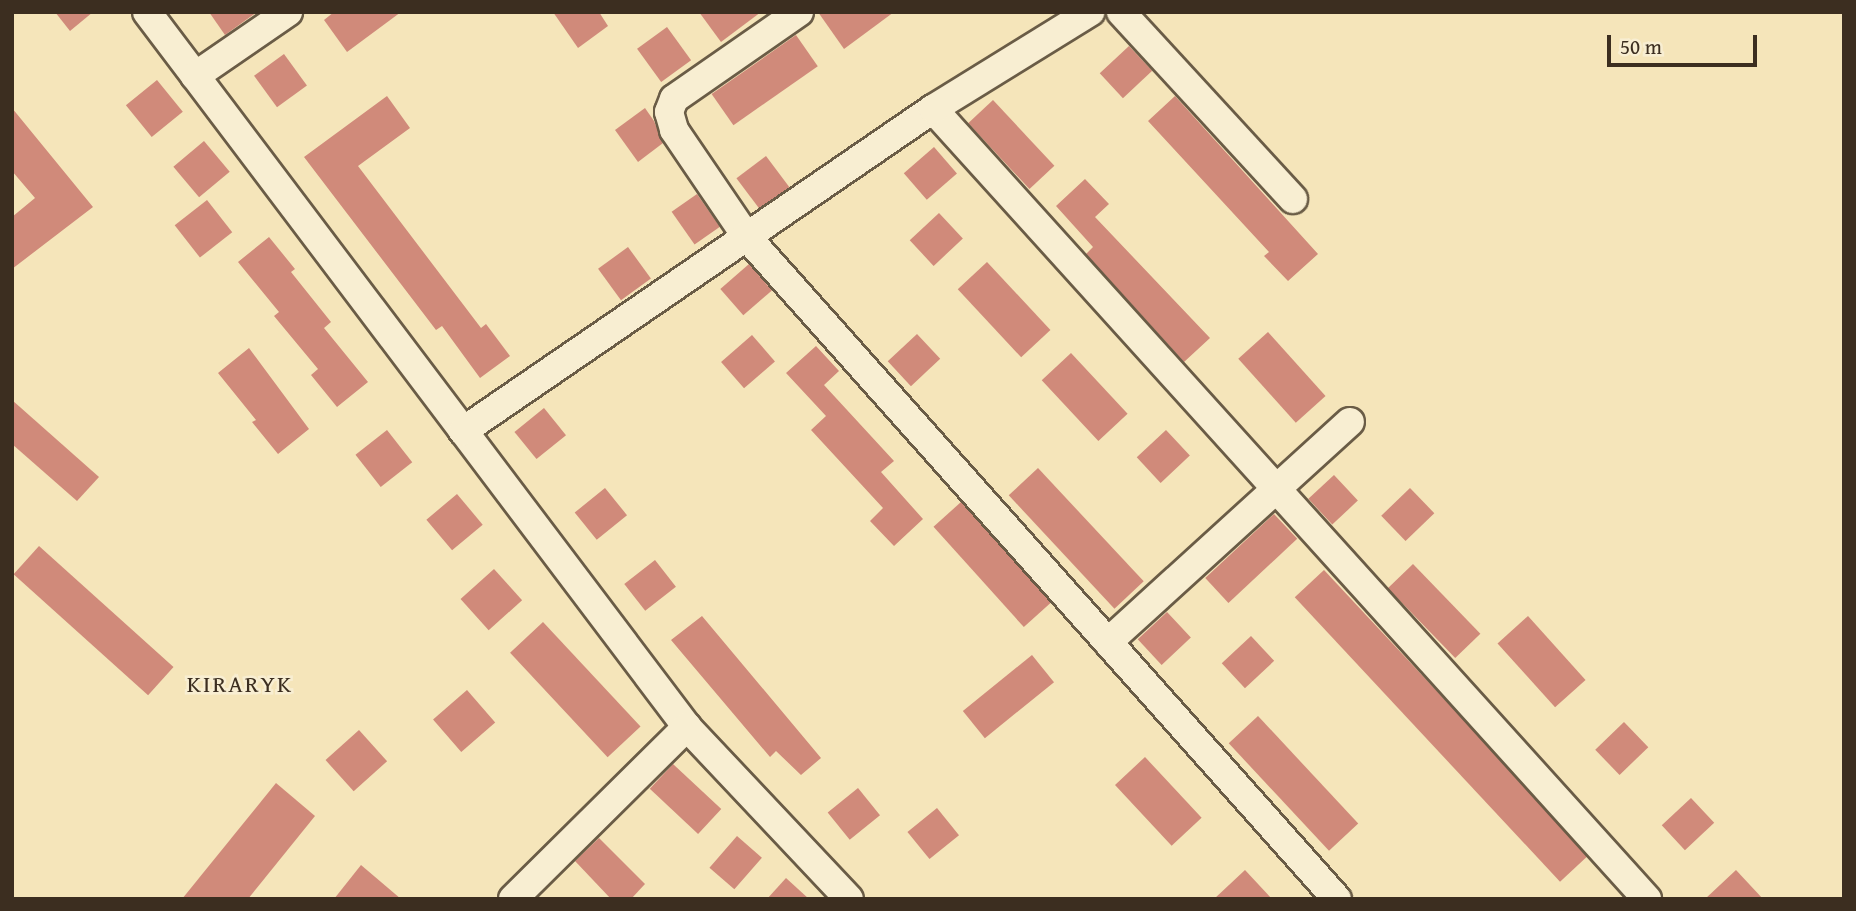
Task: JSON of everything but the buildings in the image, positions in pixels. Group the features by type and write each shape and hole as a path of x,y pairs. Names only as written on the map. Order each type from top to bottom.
{"street":[{"path":"147,12 687,727 849,899"},
{"path":"195,76 288,12"},
{"path":"799,12 674,99 669,113 674,130 746,236 1337,899"},
{"path":"463,432 933,109 1090,12"},
{"path":"1121,12 1293,199"},
{"path":"933,109 1647,899"},
{"path":"1108,642 1350,422"},
{"path":"513,899 687,727"}],"district":[{"name":"KIRARYK","path":"240,684"}]}
